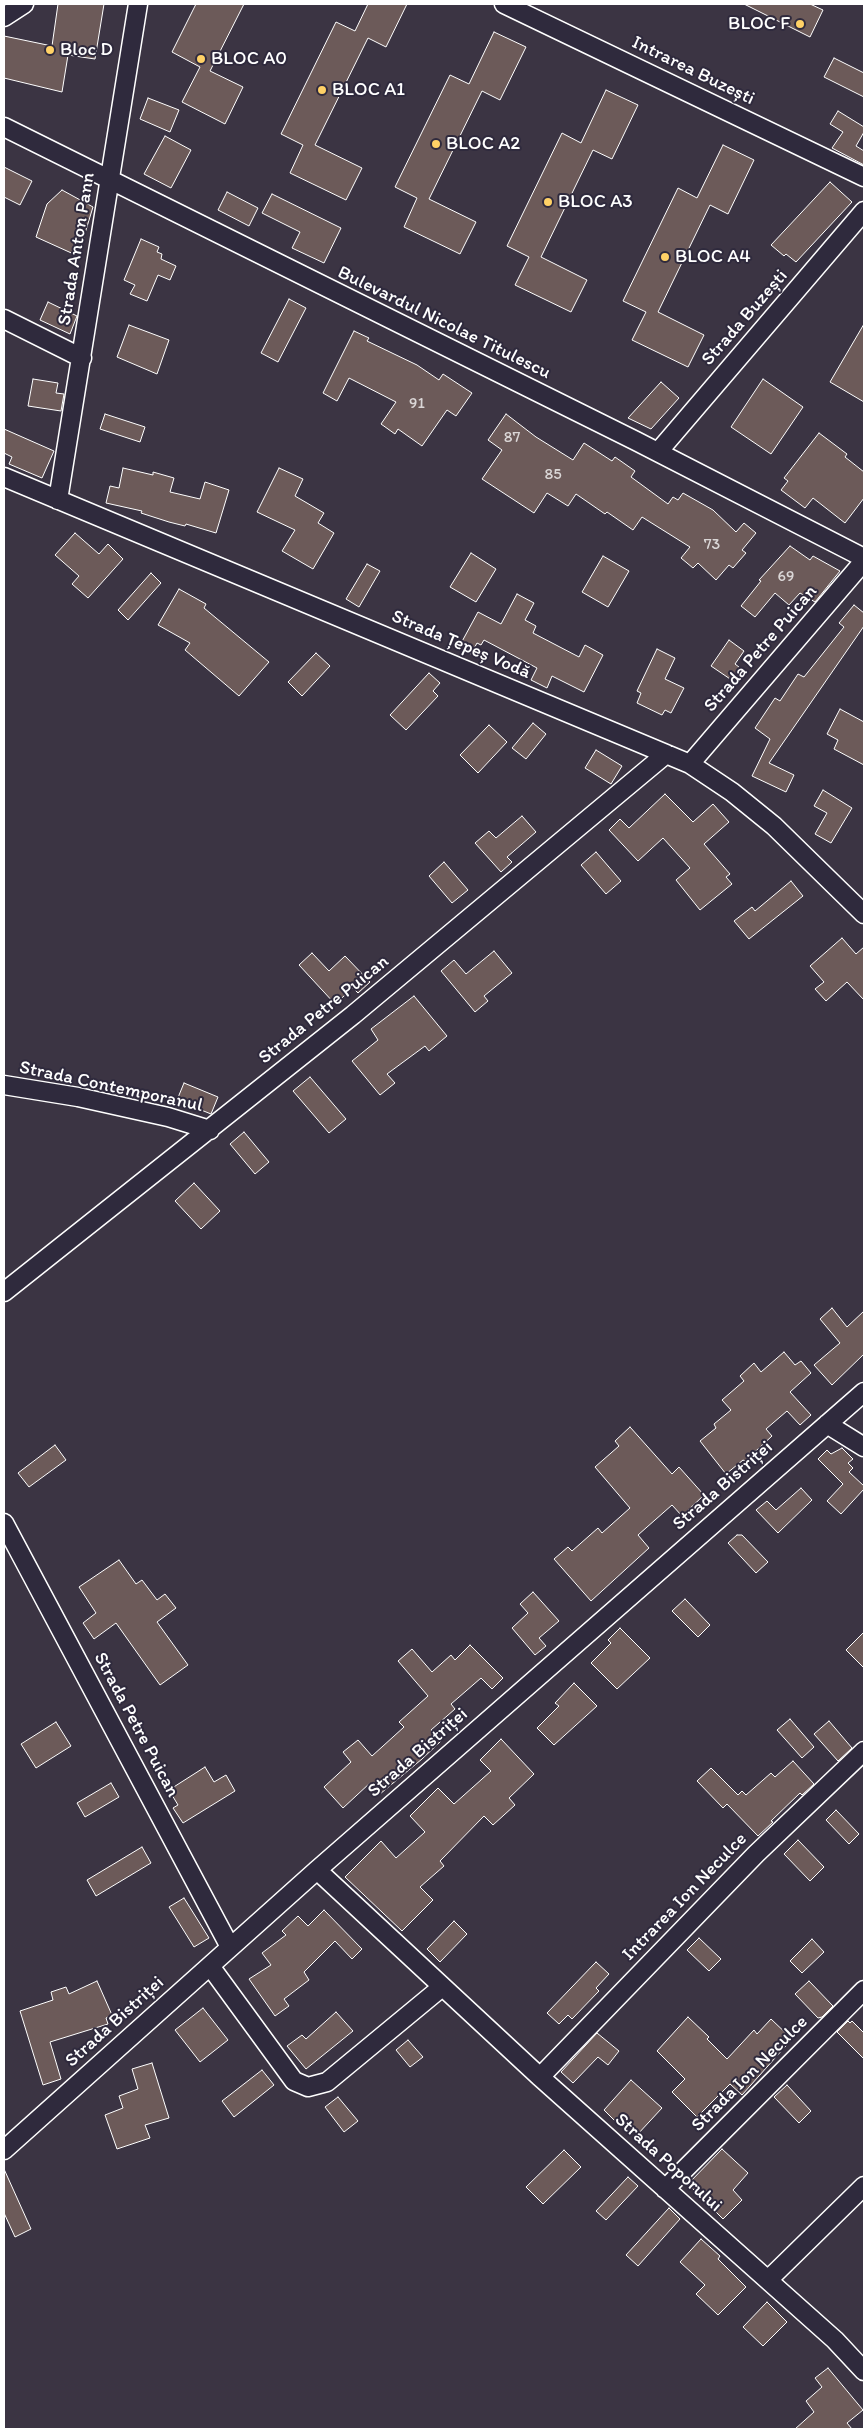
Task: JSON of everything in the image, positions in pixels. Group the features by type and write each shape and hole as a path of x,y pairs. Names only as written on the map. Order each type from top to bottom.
{"street":[{"path":"4,17 24,4"},
{"name":"Strada Anton Pann","path":"58,500 138,4"},
{"name":"Intrarea Buzești","path":"504,4 864,177"},
{"name":"Bulevardul Nicolae Titulescu","path":"4,127 109,181 658,452 864,560"},
{"name":"Strada Buzești","path":"658,452 864,211"},
{"path":"4,319 82,358"},
{"name":"Strada Țepeș Vodă","path":"4,477 690,764 732,792 774,826 864,914"},
{"name":"Strada Petre Puican","path":"690,764 864,560"},
{"name":"Strada Petre Puican","path":"4,1292 353,1015 666,754"},
{"name":"Strada Contemporanul","path":"4,1085 114,1105 168,1117 210,1130"},
{"name":"Strada Bistriței","path":"4,2150 317,1870 864,1392"},
{"path":"827,1424 864,1447"},
{"name":"Strada Petre Puican","path":"4,1523 230,1947"},
{"name":"Intrarea Ion Neculce","path":"540,2078 756,1854 864,1751"},
{"name":"Strada Poporului","path":"317,1870 540,2078 835,2340 864,2371"},
{"path":"210,1966 294,2081 308,2088 327,2082 442,1987"},
{"name":"Strada Ion Neculce","path":"665,2189 864,1990"},
{"path":"768,2280 864,2186"}],"building":[{"name":"Bloc D","path":"58,4 104,4 95,59 68,55 62,92 4,78 4,36 52,46"},
{"name":"BLOC A0","path":"196,4 244,4 210,71 243,87 225,124 182,102 200,67 172,52"},
{"name":"BLOC A1","path":"368,4 407,4 386,47 368,38 315,145 362,168 346,200 290,173 303,145 281,134 336,22 355,31"},
{"name":"BLOC F","path":"744,4 810,4 823,10 810,37"},
{"name":"BLOC A2","path":"494,32 526,47 500,100 482,91 429,199 476,222 460,254 404,227 417,198 395,187 450,75 469,84"},
{"path":"834,58 864,73 864,97 824,77"},
{"name":"BLOC A3","path":"606,90 638,105 612,159 593,150 541,257 587,280 571,312 515,285 529,257 507,246 562,133 581,143"},
{"path":"148,98 179,110 170,132 140,119"},
{"path":"838,111 864,127 864,132 856,146 864,151 864,165 832,148 843,132 830,124"},
{"path":"165,136 191,150 171,188 144,174"},
{"name":"BLOC A4","path":"723,145 754,160 728,214 710,205 658,312 704,335 688,367 632,340 646,312 623,301 678,188 697,198"},
{"path":"4,167 32,181 20,205 4,197"},
{"path":"830,182 852,202 796,262 786,254 784,256 771,245"},
{"path":"62,190 93,207 78,256 36,237 47,204"},
{"path":"227,192 258,208 249,226 218,210"},
{"path":"272,194 341,228 324,263 292,248 300,232 262,213"},
{"path":"141,239 159,247 157,252 162,254 161,259 176,266 170,280 158,275 147,301 130,294 135,285 124,280"},
{"path":"289,299 306,308 278,362 261,353"},
{"path":"48,302 77,316 70,334 40,320"},
{"path":"864,324 864,402 830,382"},
{"path":"129,325 169,340 157,374 117,357"},
{"path":"354,331 369,338 367,341 417,365 439,380 443,374 472,393 456,416 447,410 422,446 398,429 395,434 381,424 396,402 349,378 337,401 323,393"},
{"path":"33,379 58,383 56,393 64,394 61,411 28,406"},
{"path":"763,379 803,407 771,454 731,427"},
{"path":"661,382 679,398 651,429 628,418"},
{"path":"105,414 145,427 140,442 100,429"},
{"path":"506,414 536,437 573,460 584,443 612,461 615,457 635,471 631,477 668,504 673,497 678,500 683,493 713,510 736,532 744,523 756,533 742,550 746,553 733,568 729,565 716,580 698,563 693,568 681,558 690,547 642,517 633,530 576,494 568,506 547,493 534,513 482,479 502,450 488,440"},
{"path":"4,429 54,451 42,478 9,464 12,457 4,453"},
{"path":"819,433 847,454 845,457 864,472 864,498 845,523 813,498 805,508 781,490 788,481 784,478"},
{"path":"123,468 153,475 153,472 174,478 170,492 200,499 205,482 229,490 216,533 186,524 185,526 169,522 141,513 142,511 106,503 110,486 119,488"},
{"path":"279,468 303,479 295,496 324,513 318,523 334,533 313,569 282,551 295,530 257,512"},
{"path":"75,533 99,554 108,544 123,559 88,598 72,584 79,576 55,555"},
{"path":"790,546 810,560 813,556 840,571 815,602 800,593 789,605 775,593 755,617 741,606 761,581 759,580"},
{"path":"471,553 496,569 476,602 450,587"},
{"path":"603,556 629,571 608,607 582,592"},
{"path":"367,564 380,571 359,607 346,599"},
{"path":"151,573 161,583 128,620 118,610"},
{"path":"179,589 206,604 204,608 269,662 239,696 185,650 190,643 158,625"},
{"path":"517,594 534,603 525,620 536,626 533,633 579,657 585,645 603,655 584,692 552,676 547,688 531,680 537,668 484,640 481,645 477,643 471,654 459,647 478,612 501,624"},
{"path":"854,605 864,613 864,626 769,763 794,775 786,792 752,776 770,739 755,728 775,698 780,701 798,674 804,677 844,627 839,623"},
{"path":"729,640 744,651 735,664 744,671 736,683 711,666"},
{"path":"657,649 675,658 665,679 684,688 671,713 665,710 662,715 637,703 641,693 637,691"},
{"path":"316,653 330,666 302,696 288,682"},
{"path":"429,673 440,683 433,691 438,696 406,730 390,715"},
{"path":"840,709 864,722 864,765 834,749 838,740 827,734"},
{"path":"533,723 546,734 526,759 512,748"},
{"path":"489,725 507,742 478,773 460,755"},
{"path":"596,750 622,766 611,784 585,768"},
{"path":"823,790 852,808 831,843 815,834 827,813 814,806"},
{"path":"665,794 693,822 713,804 729,822 704,844 730,874 726,877 732,884 700,910 676,880 690,868 663,838 638,861 609,830 620,819 629,828"},
{"path":"522,816 536,832 507,857 512,862 501,872 475,843 489,831 496,838"},
{"path":"596,852 621,881 606,894 581,865"},
{"path":"444,862 468,890 452,903 429,876"},
{"path":"791,881 803,896 749,939 734,921 752,907 755,911"},
{"path":"842,938 856,954 864,947 864,1000 847,982 826,1001 815,989 824,982 810,966"},
{"path":"494,951 512,973 484,996 488,1001 475,1012 441,971 454,960 466,974"},
{"path":"312,953 329,971 345,956 370,982 358,993 353,988 335,1004 299,965"},
{"path":"414,996 447,1036 429,1051 425,1046 387,1074 395,1083 380,1095 352,1061 378,1040 371,1029"},
{"path":"310,1077 346,1119 329,1133 293,1091"},
{"path":"184,1083 218,1097 211,1114 177,1100"},
{"path":"244,1132 269,1162 255,1174 230,1144"},
{"path":"194,1183 220,1211 201,1229 175,1201"},
{"path":"832,1308 847,1327 864,1311 864,1354 832,1385 814,1365 840,1343 820,1319"},
{"path":"784,1352 795,1365 801,1361 811,1373 790,1392 811,1415 800,1425 787,1411 766,1429 772,1436 745,1461 743,1460 726,1474 700,1441 716,1428 714,1424 731,1410 722,1400 744,1381 740,1376 754,1363 761,1372"},
{"path":"630,1427 672,1474 679,1467 704,1495 682,1516 672,1505 638,1535 649,1548 591,1601 554,1559 568,1547 572,1551 598,1528 602,1533 630,1508 595,1467 619,1446 615,1441"},
{"path":"55,1445 66,1460 29,1487 18,1473"},
{"path":"842,1448 853,1459 848,1463 853,1468 849,1472 864,1486 864,1489 841,1514 827,1501 843,1484 818,1459 827,1450 831,1454"},
{"path":"801,1488 812,1500 778,1533 756,1510 767,1501 776,1510"},
{"path":"737,1535 742,1535 768,1562 756,1573 728,1543"},
{"path":"119,1560 136,1584 142,1580 157,1600 165,1594 176,1608 157,1622 188,1665 160,1685 116,1623 94,1639 83,1623 96,1613 79,1587"},
{"path":"533,1592 559,1621 539,1638 546,1646 535,1655 512,1628 528,1613 520,1604"},
{"path":"685,1599 710,1625 698,1637 672,1611"},
{"path":"620,1628 650,1658 617,1689 591,1663 611,1643 608,1640"},
{"path":"864,1632 864,1668 846,1650"},
{"path":"470,1645 503,1678 492,1689 481,1678 451,1704 455,1709 431,1730 441,1741 422,1759 380,1794 370,1783 343,1808 324,1787 351,1762 343,1752 358,1740 372,1756 404,1727 399,1722 428,1696 398,1661 412,1649 432,1672 451,1655 455,1660"},
{"path":"574,1683 597,1706 554,1745 537,1728 559,1706 555,1703"},
{"path":"790,1719 814,1747 802,1758 777,1730"},
{"path":"829,1721 852,1748 838,1761 814,1734"},
{"path":"56,1722 71,1746 36,1768 21,1744"},
{"path":"501,1739 534,1774 509,1798 515,1805 493,1825 484,1816 440,1861 444,1866 420,1887 433,1900 402,1931 345,1877 381,1841 396,1858 425,1832 410,1816 438,1788 454,1804 491,1771 480,1760"},
{"path":"793,1761 814,1784 802,1795 800,1793 758,1836 727,1804 723,1808 697,1781 711,1768 738,1795 742,1791 746,1795 771,1773 775,1777"},
{"path":"205,1767 214,1782 226,1775 235,1791 183,1823 173,1808 178,1805 169,1790"},
{"path":"111,1783 119,1797 85,1817 77,1803"},
{"path":"836,1810 859,1834 849,1844 826,1820"},
{"path":"798,1840 824,1867 810,1881 784,1854"},
{"path":"142,1847 151,1863 96,1896 87,1880"},
{"path":"184,1898 209,1938 194,1947 169,1907"},
{"path":"324,1910 362,1949 352,1959 335,1941 304,1972 309,1980 284,1999 289,2006 275,2016 249,1979 271,1965 262,1953 286,1935 282,1931 298,1916 308,1926"},
{"path":"454,1921 467,1934 440,1962 427,1949"},
{"path":"699,1938 721,1959 709,1971 687,1950"},
{"path":"812,1939 824,1952 802,1973 790,1961"},
{"path":"596,1962 609,1974 596,1988 599,1991 572,2019 568,2015 559,2024 547,2013"},
{"path":"97,1981 112,2015 106,2018 108,2024 50,2042 61,2079 43,2085 20,2011 53,2000 51,1992 66,1987 69,1994"},
{"path":"809,1981 833,2006 822,2017 818,2018 795,1994"},
{"path":"203,2008 228,2040 200,2062 175,2030"},
{"path":"336,2012 353,2031 306,2069 287,2046 302,2035 306,2039"},
{"path":"688,2017 709,2037 707,2039 727,2059 754,2030 757,2034 771,2019 792,2039 742,2095 730,2084 697,2117 672,2092 685,2079 657,2051"},
{"path":"848,2021 850,2023 852,2021 864,2033 864,2059 837,2032"},
{"path":"597,2033 619,2051 608,2065 598,2057 573,2083 561,2072"},
{"path":"408,2040 423,2057 410,2067 396,2050"},
{"path":"152,2063 169,2118 145,2125 150,2138 117,2149 105,2115 123,2108 119,2096 138,2089 132,2069"},
{"path":"262,2070 274,2085 234,2117 222,2101"},
{"path":"631,2080 662,2108 637,2135 620,2118 616,2122 604,2110"},
{"path":"787,2085 811,2111 799,2123 774,2097"},
{"path":"338,2097 358,2121 344,2132 325,2107"},
{"path":"722,2149 748,2173 733,2190 742,2200 723,2219 688,2184"},
{"path":"564,2150 581,2167 543,2204 526,2187"},
{"path":"4,2169 31,2229 15,2237 4,2213"},
{"path":"628,2177 638,2186 606,2220 596,2211"},
{"path":"669,2208 680,2219 638,2266 626,2255"},
{"path":"701,2239 720,2256 718,2259 746,2287 718,2315 696,2294 705,2285 680,2262"},
{"path":"767,2302 787,2322 763,2346 743,2327"},
{"path":"828,2368 863,2410 847,2423 852,2429 795,2429 814,2412 806,2401 822,2387 815,2378"}],"place":[{"name":"BLOC F","path":"800,24"},
{"name":"Bloc D","path":"50,50"},
{"name":"BLOC A0","path":"201,59"},
{"name":"BLOC A1","path":"322,90"},
{"name":"BLOC A2","path":"436,144"},
{"name":"BLOC A3","path":"548,202"},
{"name":"BLOC A4","path":"665,257"}]}
